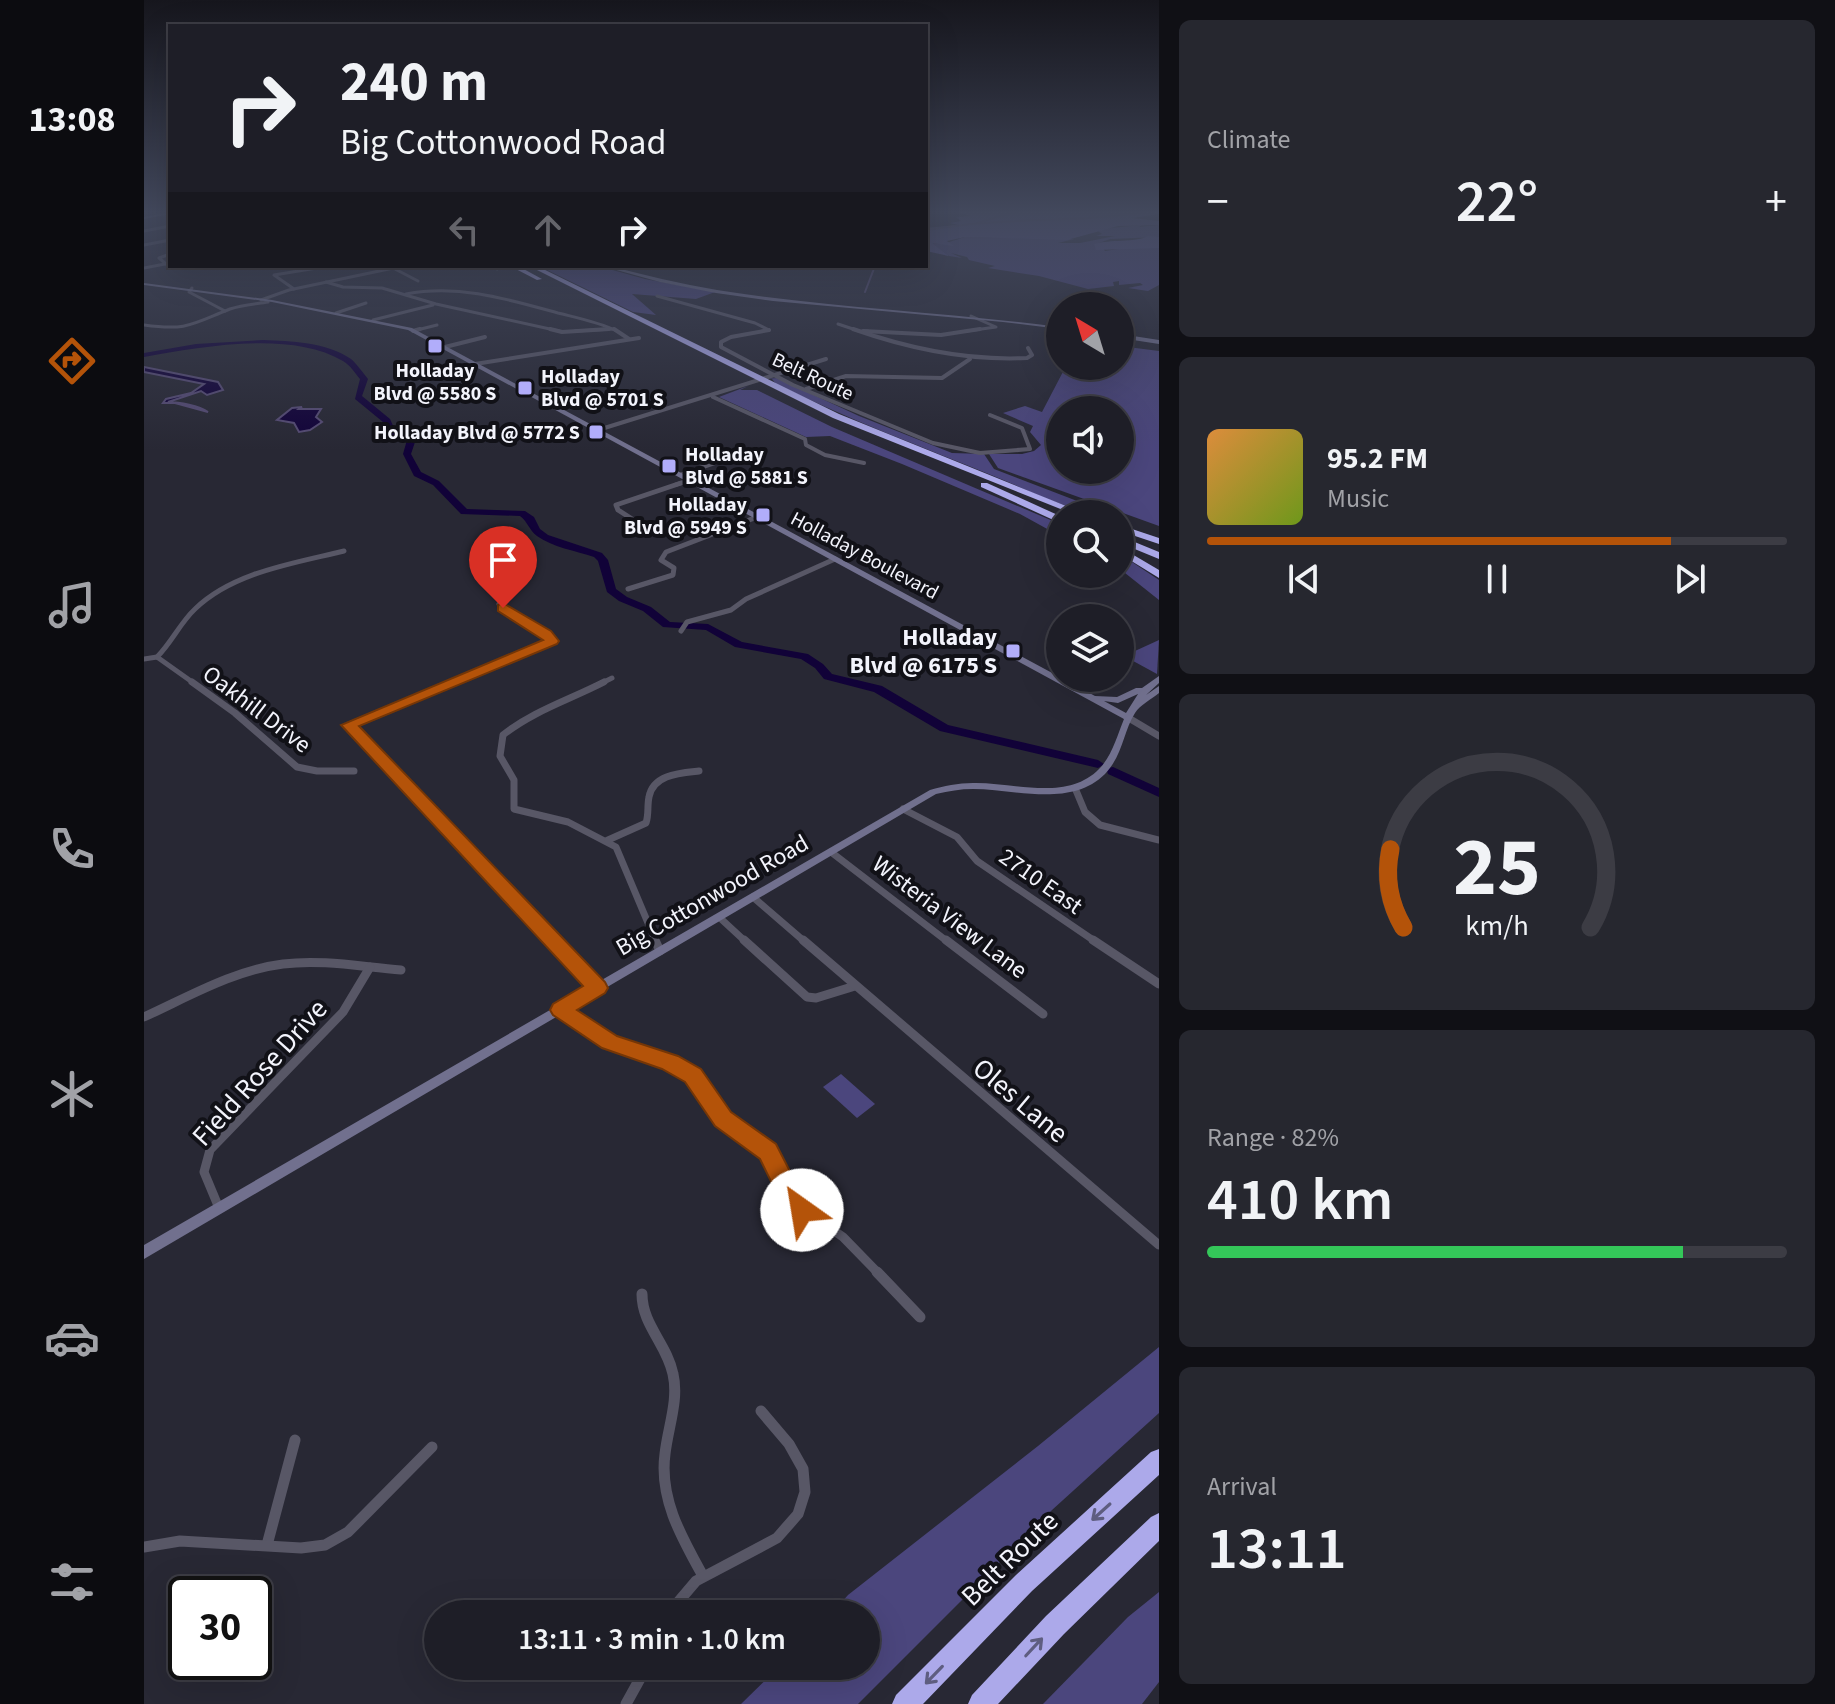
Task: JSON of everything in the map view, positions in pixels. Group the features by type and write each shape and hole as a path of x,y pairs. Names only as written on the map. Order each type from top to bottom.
{"highway":[{"name":"Belt Route","path":"564,291 743,376"},
{"name":"Belt Route","path":"579,291 767,388 1046,511"},
{"name":"Belt Route","path":"767,388 1046,500"},
{"path":"1134,534 1159,544"},
{"path":"1134,545 1159,556"},
{"path":"1134,558 1159,576"},
{"name":"Belt Route","path":"905,1704 1024,1583 1159,1460"},
{"path":"981,1704 1055,1625 1159,1525"}],"main road":[{"name":"Holladay Boulevard","path":"206,291 373,320 413,331 1128,715"},
{"path":"720,291 1046,326"},
{"path":"1134,338 1159,342"},
{"path":"1086,695 1118,700 1159,679"},
{"path":"1075,788 1102,772 1136,699 1148,685"},
{"path":"1128,715 1159,689"},
{"name":"Big Cottonwood Road","path":"144,1252 933,792 957,785 1075,788"}],"street":[{"path":"190,291 225,311"},
{"path":"261,300 289,291"},
{"path":"389,291 562,332 614,329"},
{"path":"404,295 426,291"},
{"path":"438,291 489,294 614,329 629,339"},
{"path":"657,296 755,323 769,330 728,338 721,345 727,352 774,375 941,446 988,453 1031,448 1022,428 990,415"},
{"path":"144,325 194,325 216,320 225,311 272,301"},
{"path":"336,313 366,303"},
{"path":"373,320 436,304"},
{"path":"860,332 941,335 996,327 971,316"},
{"path":"838,324 879,340 970,359 1025,358 1032,355 1028,348"},
{"path":"413,331 437,325"},
{"path":"445,347 485,337"},
{"path":"475,364 639,338"},
{"path":"598,430 713,397 826,359"},
{"path":"806,389 846,376 942,378 970,359"},
{"path":"713,397 805,439 806,445 816,451 864,463"},
{"path":"680,475 755,449"},
{"path":"646,528 618,510 616,505 690,480"},
{"path":"628,589 673,575 674,568 660,559 666,552 757,517"},
{"path":"482,536 482,544 526,577 499,604 552,639 536,649 349,725 597,988"},
{"path":"144,659 157,657 171,645 187,618 206,599 260,574 344,551"},
{"path":"682,628 731,610 746,599 835,559"},
{"name":"Oakhill Drive","path":"157,657 235,713 297,767 317,771 354,771"},
{"path":"612,678 565,702 527,716 503,735 501,760 514,780 514,809 538,811 608,840 621,854 632,892 660,951"},
{"name":"Holladay Boulevard","path":"1128,715 1159,736"},
{"path":"608,840 646,823 651,811 651,791 659,781 675,774 699,771"},
{"path":"1075,788 1084,811 1098,822 1118,831 1159,840"},
{"name":"2710 East","path":"903,809 957,837 977,861 1159,984"},
{"name":"Wisteria View Lane","path":"831,852 1043,1014"},
{"name":"Oles Lane","path":"753,897 1159,1245"},
{"path":"719,917 807,997 816,998 855,986"},
{"name":"Field Rose Drive","path":"144,1017 257,969 307,963 401,970"},
{"name":"Field Rose Drive","path":"219,1208 203,1175 204,1162 210,1150 343,1012 370,967"},
{"path":"560,1010 610,1042 670,1062 693,1076 723,1119 768,1152 794,1203 843,1237 920,1317"},
{"path":"642,1294 640,1313 663,1344 674,1379 664,1459 666,1495 676,1526 703,1576"},
{"path":"678,1600 703,1576 780,1536 794,1521 803,1502 806,1482 802,1465 761,1411"},
{"path":"267,1545 295,1440"},
{"path":"144,1547 180,1541 308,1548 341,1538 432,1447"},
{"path":"626,1704 639,1680"}],"shaded area":[{"path":"589,291 715,292 696,299 632,294 656,315 633,312"},
{"path":"1134,348 1159,351 1159,526 1134,517 1134,500 1087,500 998,468 989,454 1022,454 1034,451 1041,445 1030,432 1033,426 1003,413 1025,406 1042,412 1046,404 1046,484 1134,484 1134,396 1050,396 1059,380 1134,380"},
{"path":"144,367 218,382 223,390 207,395 201,391 168,402 175,403 163,403 166,399 191,393 204,384 144,372"},
{"path":"777,378 859,416 952,453 984,454 994,469 1075,500 1050,500 858,421 776,384 772,379 766,379"},
{"path":"748,386 740,390 757,390 832,427 1046,518 1046,528 1020,514 902,464 830,436 806,437 719,397"},
{"path":"302,407 299,409 321,409 316,417 322,422 310,430 299,432 294,423 277,420 292,408"},
{"path":"1134,563 1159,580 1159,600 1134,580"},
{"path":"1159,640 1157,674 1134,661 1134,651"},
{"path":"841,1074 875,1104 857,1118 823,1087"},
{"path":"1159,1347 1159,1413 1052,1510 858,1704 741,1704 766,1680 880,1680 880,1600 844,1600"},
{"path":"1159,1592 1159,1682 1142,1704 1043,1704 1128,1617"}],"waterway":[{"path":"144,355 229,343 263,342 325,350 348,361 364,379 358,397 387,421 392,432 412,439 407,454 417,474 436,483 464,512 522,513 545,537 598,555 603,560 611,590 647,609 667,625 708,627 739,645 804,656 828,677 878,689 944,728 1098,764"},
{"path":"1113,771 1159,793"}],"place":[{"name":"Holladay Blvd @ 5580 S","path":"435,346"},
{"name":"Holladay Blvd @ 5701 S","path":"525,388"},
{"name":"Holladay Blvd @ 5772 S","path":"596,432"},
{"name":"Holladay Blvd @ 5881 S","path":"669,466"},
{"name":"Holladay Blvd @ 5949 S","path":"763,515"},
{"name":"Holladay Blvd @ 6175 S","path":"1013,651"}],"route":[{"path":"503,608 546,634 552,641 349,725 597,988 560,1010 586,1024 605,1040 670,1062 693,1076 723,1119 768,1152 791,1199 802,1210"}]}
